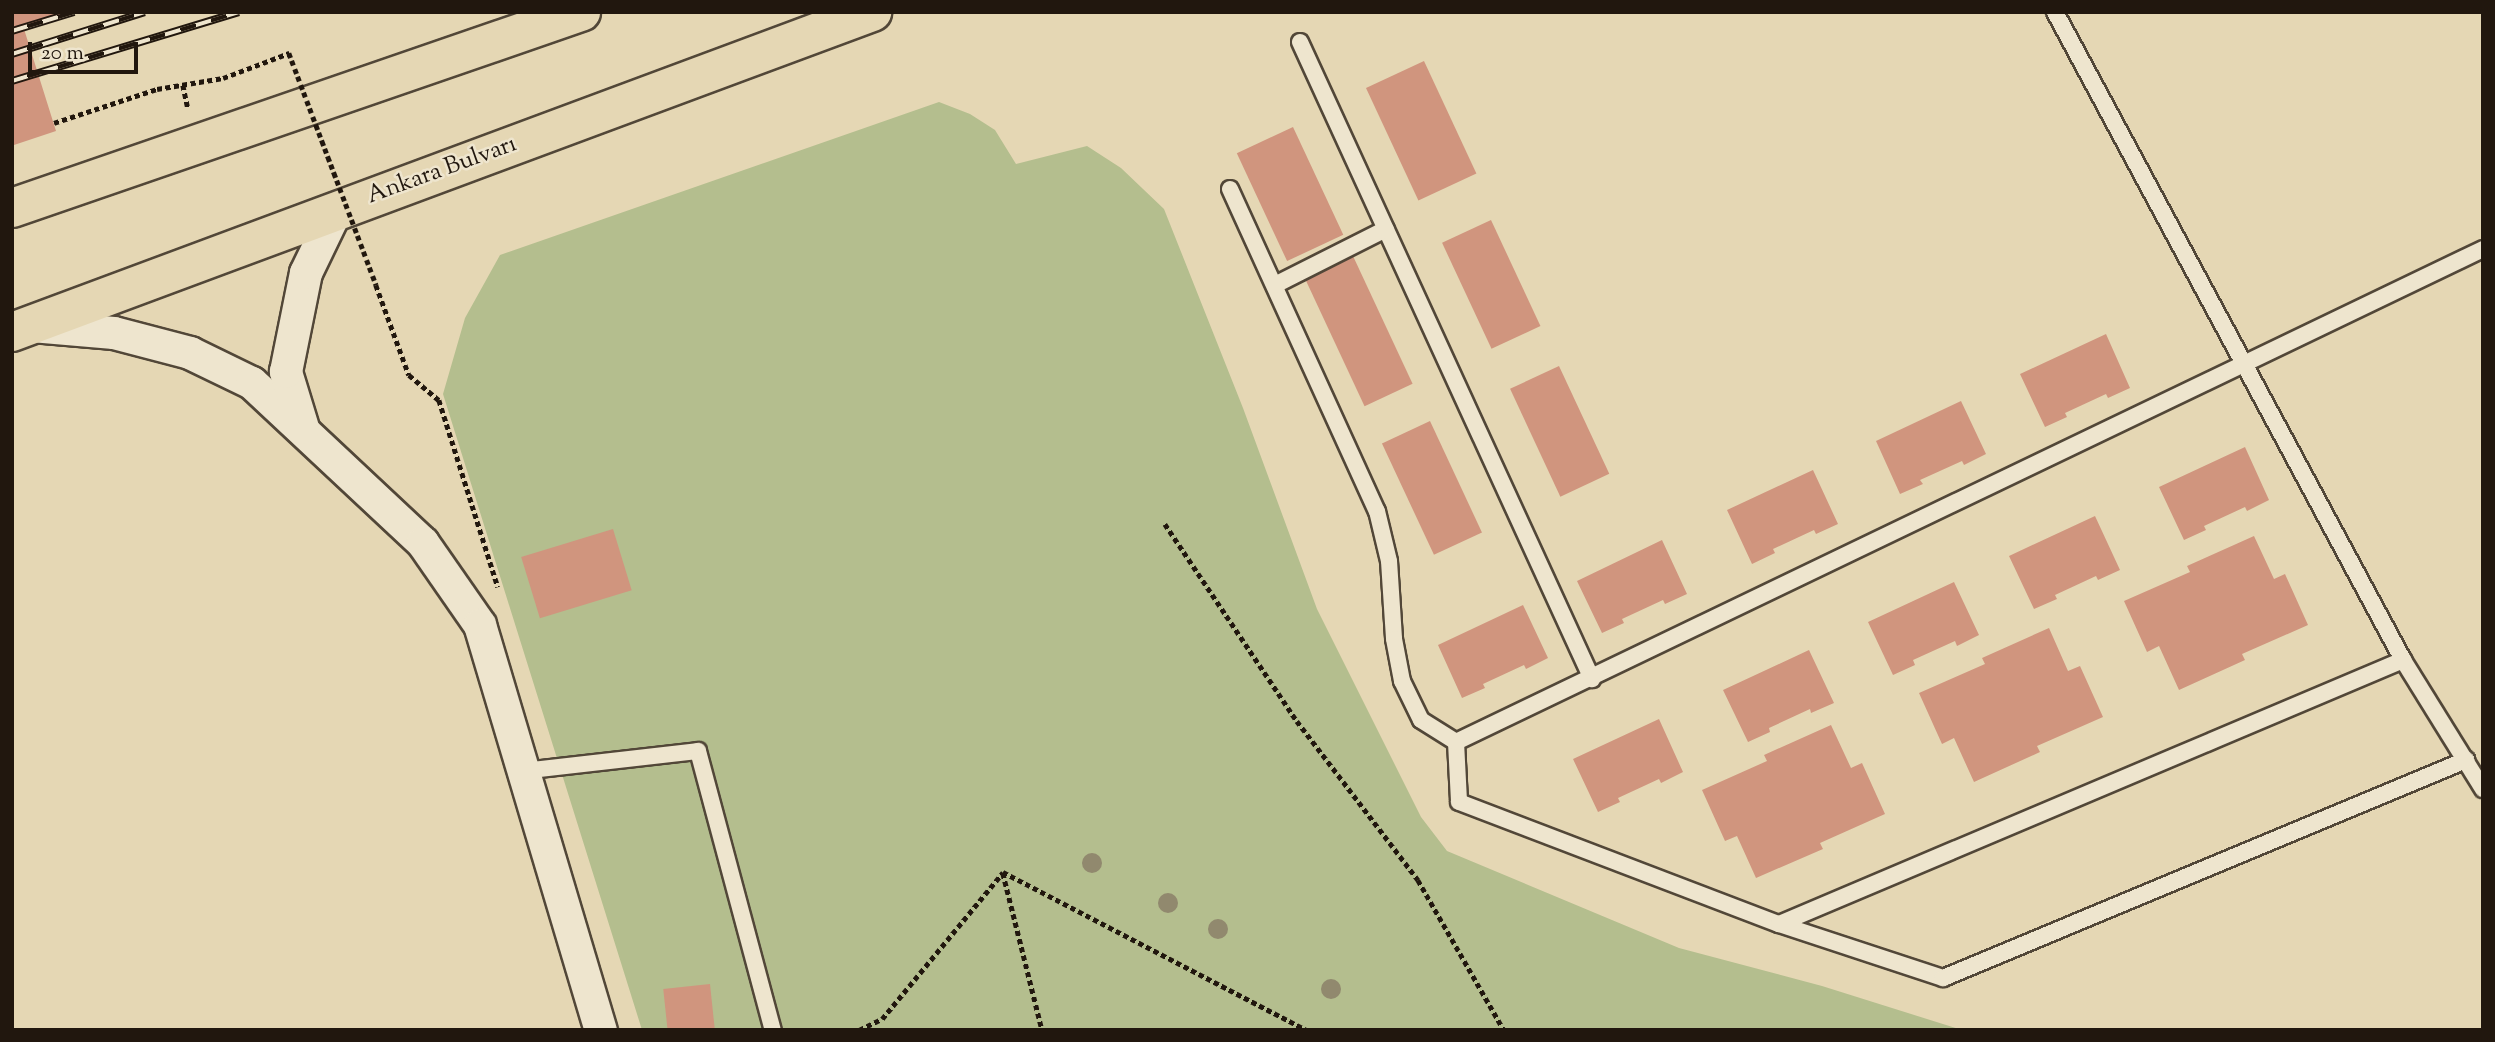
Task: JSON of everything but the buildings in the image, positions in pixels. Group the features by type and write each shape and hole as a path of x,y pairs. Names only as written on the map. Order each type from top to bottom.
{"main road":[{"path":"12,208 581,12"},
{"name":"Ankara Bulvarı","path":"22,329 337,209 872,12"}],"street":[{"path":"303,428 286,372 306,273 337,209"},
{"path":"22,329 114,332 190,353 252,383 424,543 480,625 601,1030"}],"lane":[{"path":"2055,12 2403,660 2483,789"},
{"path":"1300,42 1592,679"},
{"path":"1230,188 1377,511 1389,561 1394,639 1402,681 1421,720 1456,742"},
{"path":"1275,285 1385,229"},
{"path":"1456,742 1592,679 2242,362 2483,249"},
{"path":"1779,924 2403,660"},
{"path":"1456,742 1459,802 1779,924 1943,978 2466,760"},
{"path":"523,771 698,751 773,1030"}],"path":[{"path":"54,123 156,89 223,78 289,52 409,375 439,400 505,611 480,625"},
{"path":"1165,524 1297,721 1418,880 1504,1030"},
{"path":"859,1030 882,1019 1003,872"},
{"path":"1003,872 1042,1030"},
{"path":"1003,872 1307,1030"}],"green space":[{"path":"939,102 970,114 995,130 1016,164 1087,146 1121,168 1164,209 1243,408 1317,609 1421,817 1447,851 1679,948 1822,986 1962,1030 642,1030 443,394 465,318 500,255"}],"railway":[{"path":"12,31 74,12"},
{"path":"12,54 145,12"},
{"path":"12,81 239,12"}]}
